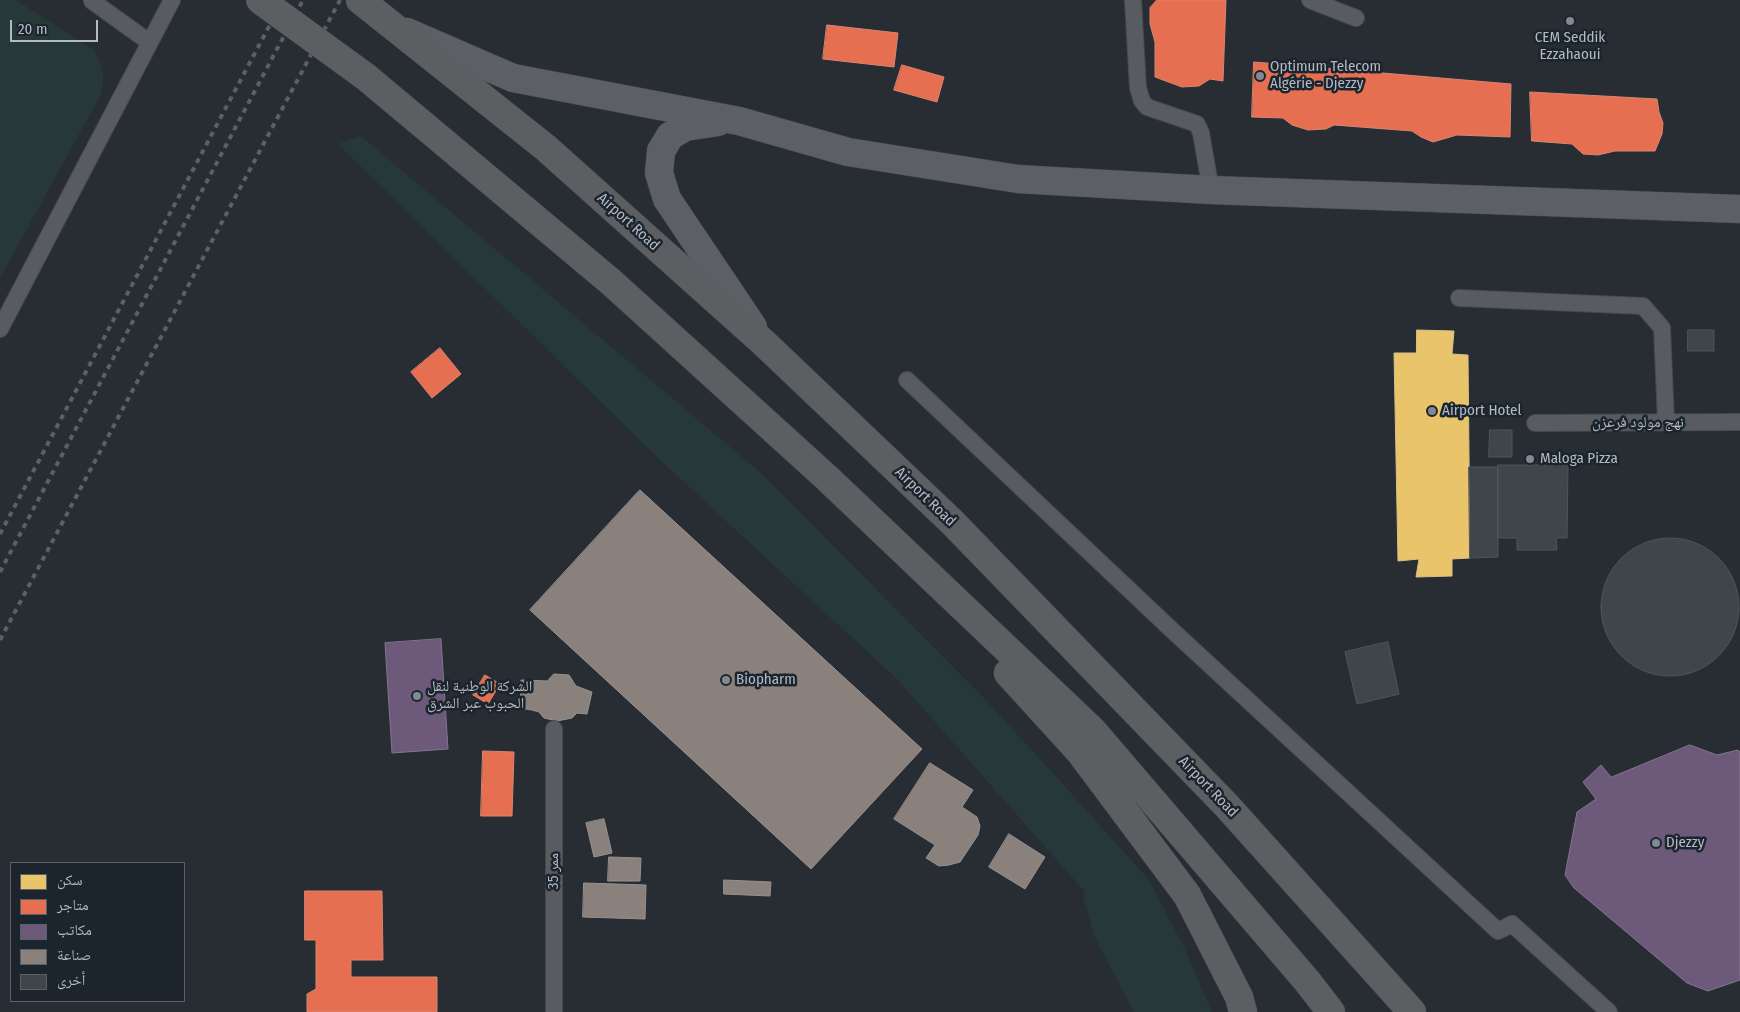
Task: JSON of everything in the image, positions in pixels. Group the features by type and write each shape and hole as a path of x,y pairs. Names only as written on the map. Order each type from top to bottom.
{"highway":[{"path":"260,0 366,77 611,282 827,478 1092,731 1331,1012"},
{"name":"Airport Road","path":"360,0 546,148 765,344 952,522 1227,806 1412,1012"},
{"path":"827,478 1080,752 1187,895 1239,997 1243,1012"}],"main road":[{"path":"395,27 513,78 739,121 848,152 1018,179 1211,190 1740,209"},
{"path":"739,121 706,123 685,127 670,136 661,151 659,172 667,199 765,344"}],"lane":[{"path":"0,329 172,0"},
{"path":"1133,0 1138,88 1142,101 1147,107 1197,124 1201,133 1211,190"},
{"path":"1310,0 1356,18"},
{"path":"92,1 149,42"},
{"path":"1458,298 1642,306 1662,328 1666,422"},
{"path":"907,380 1174,632 1498,931 1512,924 1609,1012"},
{"name":"نهج مولود فرعزن","path":"1535,423 1740,422"},
{"name":"ممر 35","path":"554,729 554,1012"}],"shaded area":[{"path":"0,0 16,0 94,50 102,68 103,85 99,98 0,278"},
{"path":"361,136 760,472 980,694 1149,880 1185,949 1212,1012 1134,1012 1095,938 1086,904 1083,900 1085,892 898,680 660,460 338,144"}],"building: سكن":[{"name":"Airport Hotel","path":"1417,330 1454,331 1452,354 1468,355 1470,558 1452,559 1452,576 1416,577 1419,559 1398,561 1394,353 1416,353"}],"building: متاجر":[{"path":"1157,0 1226,0 1223,81 1210,79 1199,86 1182,87 1155,77 1155,42 1150,24 1150,8"},
{"path":"827,25 898,33 894,67 823,59"},
{"path":"1254,62 1511,84 1510,137 1457,135 1433,142 1412,131 1334,125 1326,129 1308,130 1292,125 1283,118 1252,117"},
{"path":"902,65 944,77 937,102 894,90"},
{"path":"1530,92 1657,99 1663,123 1662,134 1655,151 1615,151 1598,155 1583,154 1572,144 1532,141"},
{"path":"440,348 461,374 432,398 411,372"},
{"path":"485,675 500,684 488,704 473,695"},
{"path":"483,751 514,752 512,816 481,816"},
{"path":"305,891 382,891 383,960 351,960 351,977 437,977 437,1012 307,1012 307,994 316,989 316,940 305,940"}],"building: مكاتب":[{"name":"الشركة الوطنية لنقل الحبوب عبر الشرق","path":"441,639 448,749 392,753 385,643"},
{"name":"Djezzy","path":"1690,745 1717,755 1738,750 1740,752 1740,980 1708,991 1687,983 1574,888 1565,875 1577,812 1596,799 1583,782 1601,765 1611,777"}],"building: صناعة":[{"name":"Biopharm","path":"640,490 922,749 811,869 530,610"},
{"path":"554,674 569,675 576,686 592,692 587,714 577,713 572,718 557,721 544,718 539,712 520,708 521,680 547,681"},
{"path":"930,763 973,790 962,807 977,817 980,826 978,835 960,862 949,865 939,866 926,858 935,845 894,819"},
{"path":"604,819 612,853 594,857 586,823"},
{"path":"1009,834 1045,857 1025,889 989,867"},
{"path":"609,857 641,858 640,881 608,881"},
{"path":"724,880 771,882 770,896 724,894"},
{"path":"584,883 646,885 645,919 583,917"}],"building: أخرى":[{"path":"1688,330 1714,330 1714,351 1688,351"},
{"path":"1490,430 1512,430 1512,457 1489,457"},
{"path":"1498,465 1568,465 1567,538 1556,538 1557,550 1517,550 1517,538 1498,538"},
{"path":"1469,467 1498,467 1498,557 1470,558"},
{"path":"1670,538 1696,543 1719,558 1734,581 1739,607 1734,633 1719,656 1696,671 1670,676 1644,671 1621,656 1606,633 1601,607 1606,581 1621,558 1644,543"},
{"path":"1388,642 1399,694 1357,704 1345,652"}],"railway":[{"path":"0,534 283,0"},
{"path":"0,572 303,0"},
{"path":"0,640 340,0"}],"place":[{"name":"CEM Seddik Ezzahaoui","path":"1570,21"},
{"name":"Optimum Telecom Algérie - Djezzy","path":"1260,76"},
{"name":"Airport Hotel","path":"1432,411"},
{"name":"Maloga Pizza","path":"1530,459"},
{"name":"Biopharm","path":"726,680"},
{"name":"الشركة الوطنية لنقل الحبوب عبر الشرق","path":"417,696"},
{"name":"Djezzy","path":"1656,843"}]}
